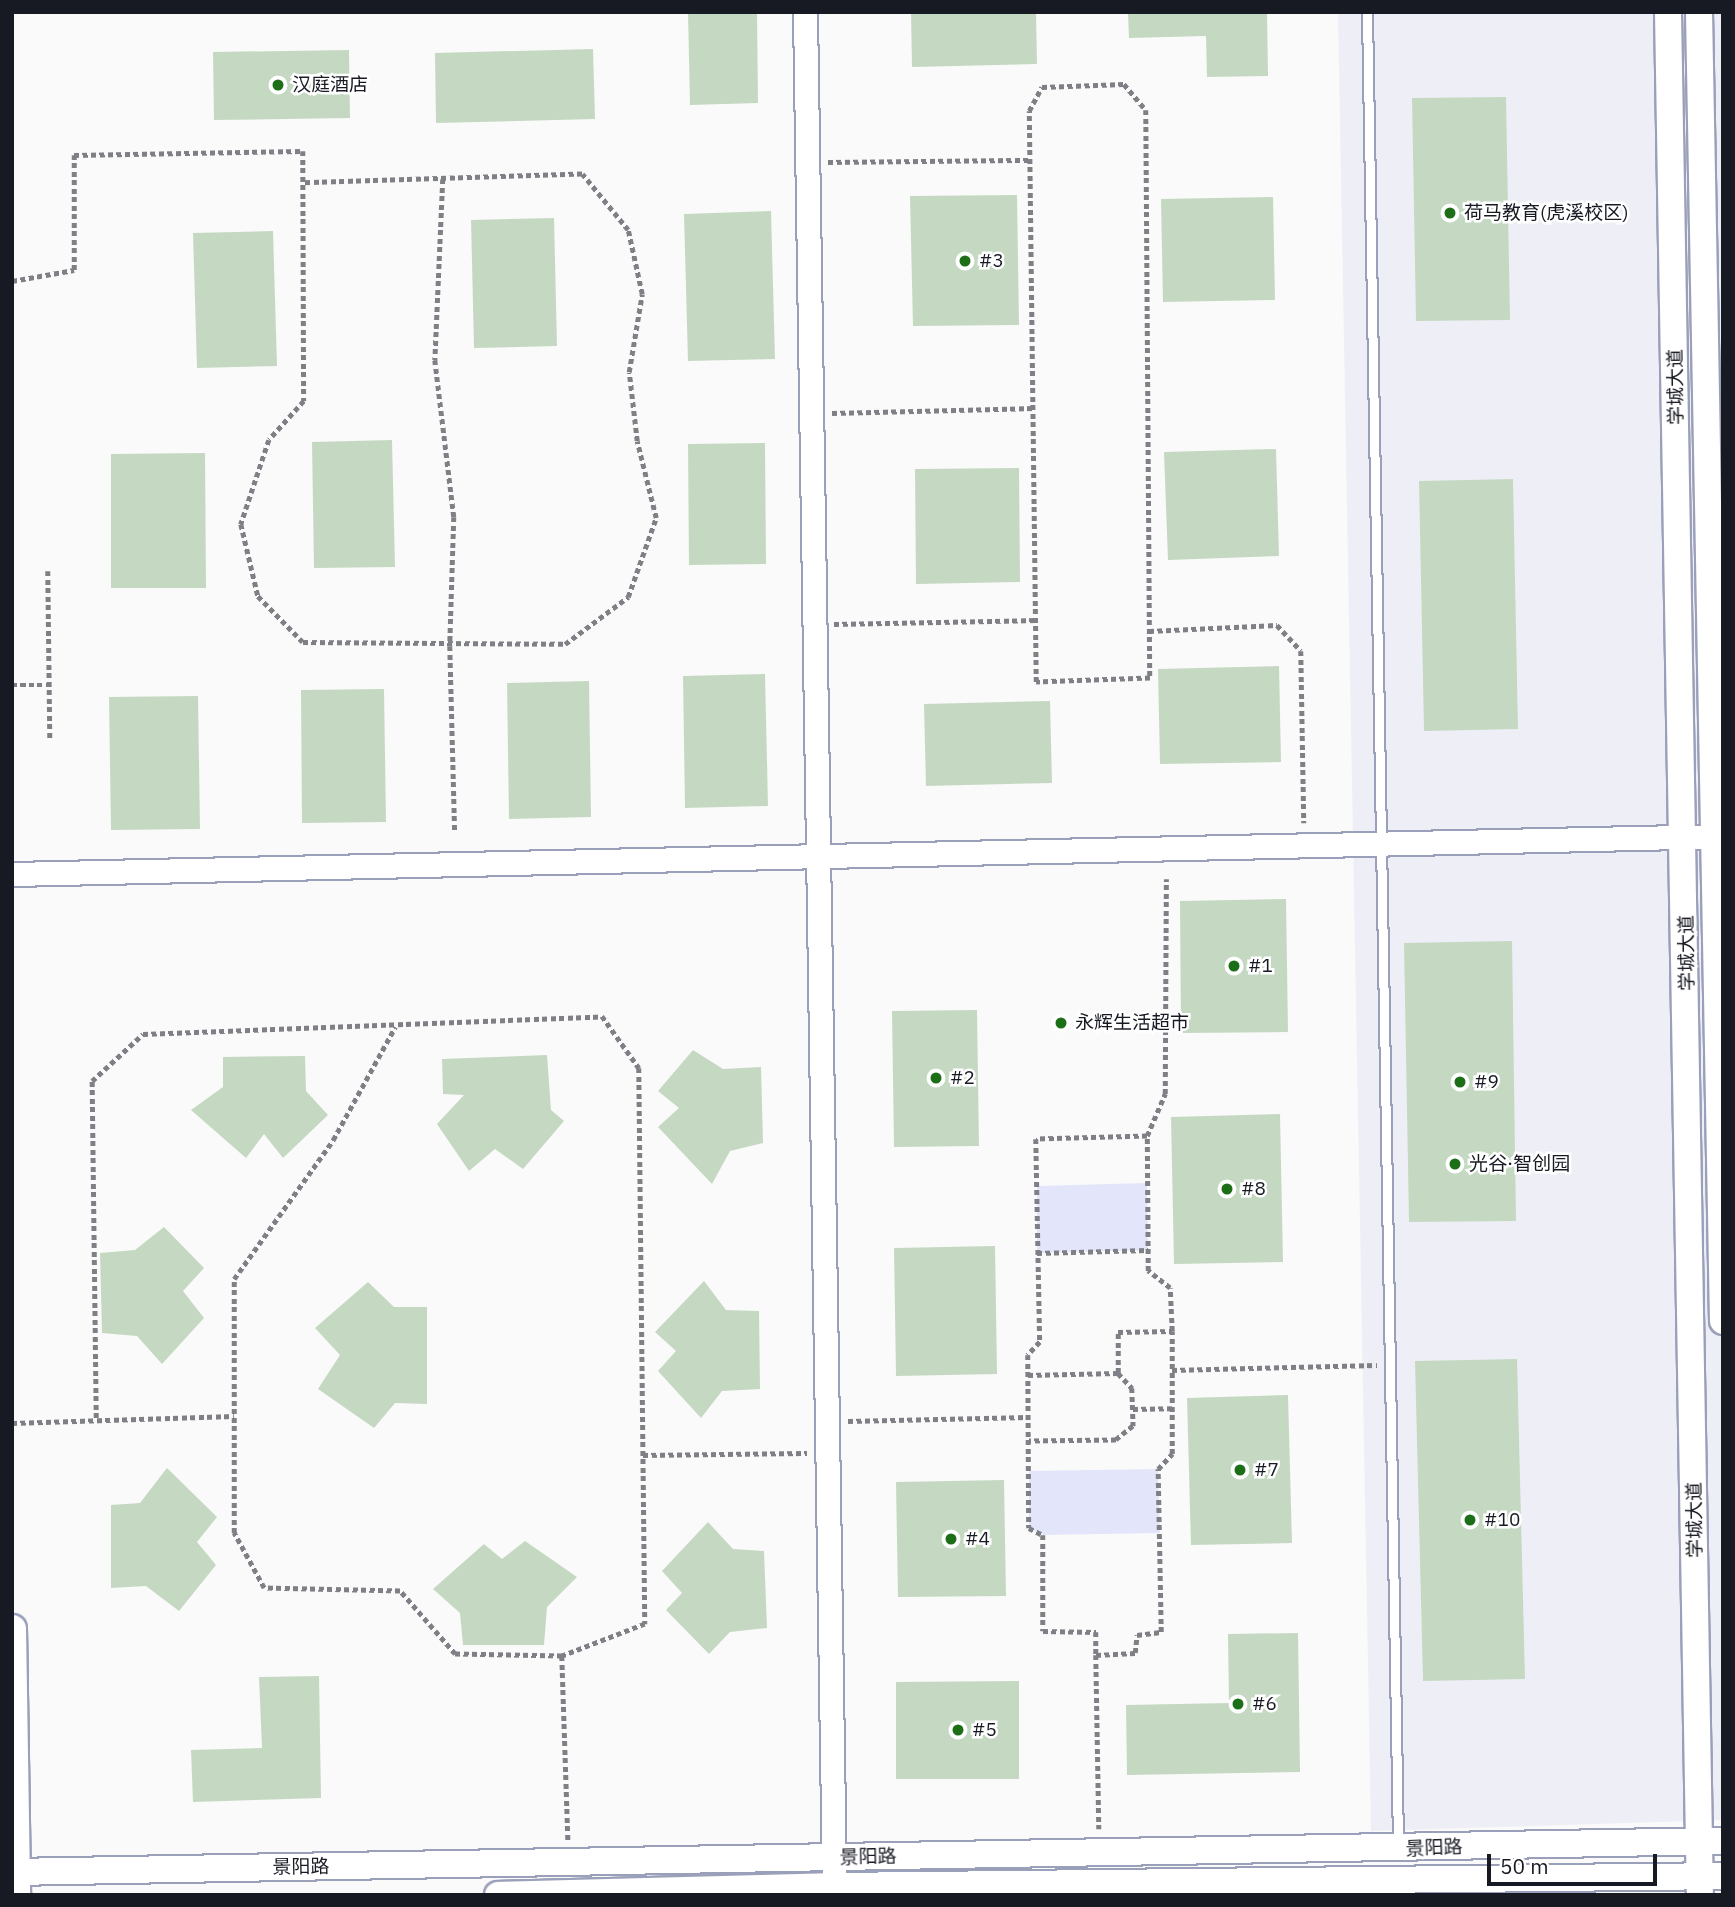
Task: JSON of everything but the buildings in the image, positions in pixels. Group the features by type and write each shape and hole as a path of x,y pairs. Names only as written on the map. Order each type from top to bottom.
{"main road":[{"name":"学城大道","path":"1668,12 1685,834 1711,1841 1707,1883"},
{"name":"学城大道","path":"1699,12 1717,837 1723,1321"},
{"path":"12,1629 15,1880"},
{"name":"景阳路","path":"15,1880 568,1862 1398,1849 1711,1841"},
{"name":"景阳路","path":"499,1895 834,1886 1707,1883"}],"street":[{"path":"804,12 834,1886"},
{"path":"12,874 1685,834 1717,837"}],"lane":[{"path":"1367,12 1398,1849"}],"path":[{"path":"1124,84 1146,110 1150,678 1036,682 1030,160 1029,111 1042,87 1124,84"},
{"path":"12,281 74,270 74,155 303,151 303,183 304,401 269,440 241,524 258,596 303,642 450,646 565,644 628,597 656,519 637,441 629,372 642,294 628,230 582,174 303,183"},
{"path":"807,163 1030,160"},
{"path":"443,179 435,360 454,517 450,646 455,831"},
{"path":"811,414 1034,408"},
{"path":"48,571 50,739"},
{"path":"814,624 1036,620"},
{"path":"1149,631 1277,625 1301,652 1305,843"},
{"path":"12,685 50,685"},
{"path":"1096,1655 1135,1653 1137,1635 1161,1632 1158,1469 1172,1454 1172,1332 1170,1288 1148,1272 1147,1136 1165,1094 1166,879"},
{"path":"96,1418 92,1081 143,1034 395,1027 602,1016 639,1068 645,1624 562,1656 455,1654 401,1591 264,1588 234,1533 234,1279 333,1140 395,1027"},
{"path":"1099,1853 1096,1632 1043,1631 1043,1535 1029,1528 1028,1355 1040,1342 1036,1139 1147,1136"},
{"path":"1037,1253 1148,1250"},
{"path":"1029,1441 1116,1440 1133,1426 1132,1388 1118,1373 1118,1332 1172,1332"},
{"path":"1172,1370 1390,1364"},
{"path":"1028,1375 1118,1373"},
{"path":"1133,1409 1172,1408"},
{"path":"12,1423 96,1418 234,1416"},
{"path":"827,1421 1029,1416"},
{"path":"643,1455 827,1452"},
{"path":"562,1656 568,1862"}],"shaded area":[{"path":"1338,12 1723,12 1723,1820 1371,1831"},
{"path":"1147,1183 1148,1250 1037,1253 1037,1186"},
{"path":"1158,1469 1160,1533 1043,1535 1029,1528 1029,1471"}],"place":[{"name":"汉庭酒店","path":"278,85"},
{"name":"荷马教育(虎溪校区)","path":"1450,213"},
{"name":"#3","path":"965,261"},
{"name":"#1","path":"1234,966"},
{"name":"永辉生活超市","path":"1061,1023"},
{"name":"#2","path":"936,1078"},
{"name":"#9","path":"1460,1082"},
{"name":"光谷·智创园","path":"1455,1164"},
{"name":"#8","path":"1227,1189"},
{"name":"#7","path":"1240,1470"},
{"name":"#10","path":"1470,1520"},
{"name":"#4","path":"951,1539"},
{"name":"#6","path":"1238,1704"},
{"name":"#5","path":"958,1730"}]}
